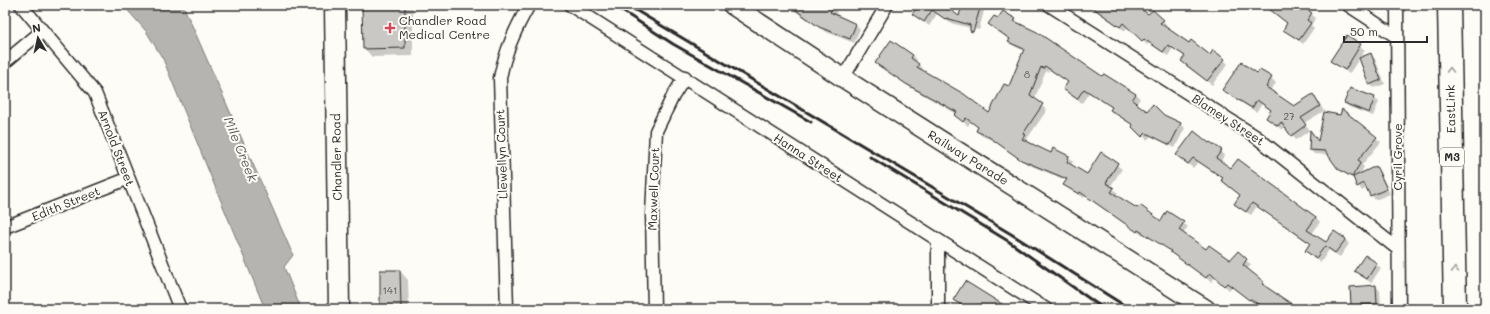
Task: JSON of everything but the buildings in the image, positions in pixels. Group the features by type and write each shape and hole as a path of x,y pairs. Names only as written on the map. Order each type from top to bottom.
{"highway":[{"name":"EastLink","path":"1449,5 1456,309"}],"main road":[{"name":"Chandler Road","path":"335,5 339,309"},
{"name":"Railway Parade","path":"732,5 842,78 1206,309"}],"street":[{"name":"Arnold Street","path":"21,5 95,93 180,309"},
{"name":"Llewellyn Court","path":"507,309 500,78 504,58 513,34 528,5"},
{"name":"Hanna Street","path":"570,5 685,77 828,172 1046,309"},
{"path":"842,78 887,5"},
{"name":"Blamey Street","path":"1049,5 1255,136 1398,248"},
{"path":"1348,5 1397,37"},
{"name":"Cyril Grove","path":"1397,5 1399,309"},
{"path":"5,62 42,31"},
{"name":"Maxwell Court","path":"654,309 652,214 656,131 673,96 685,77"},
{"name":"Edith Street","path":"5,227 128,179"},
{"path":"938,241 938,309"}],"water":[{"name":"Mile Creek","path":"123,5 183,5 293,255 284,267 301,309 265,309 163,59 146,31"}],"railway":[{"path":"613,5 673,44 811,122"},
{"path":"627,5 1011,234 1130,309"},
{"path":"870,157 1008,241 1104,309"}],"place":[{"name":"Chandler Road Medical Centre","path":"390,28"}]}
